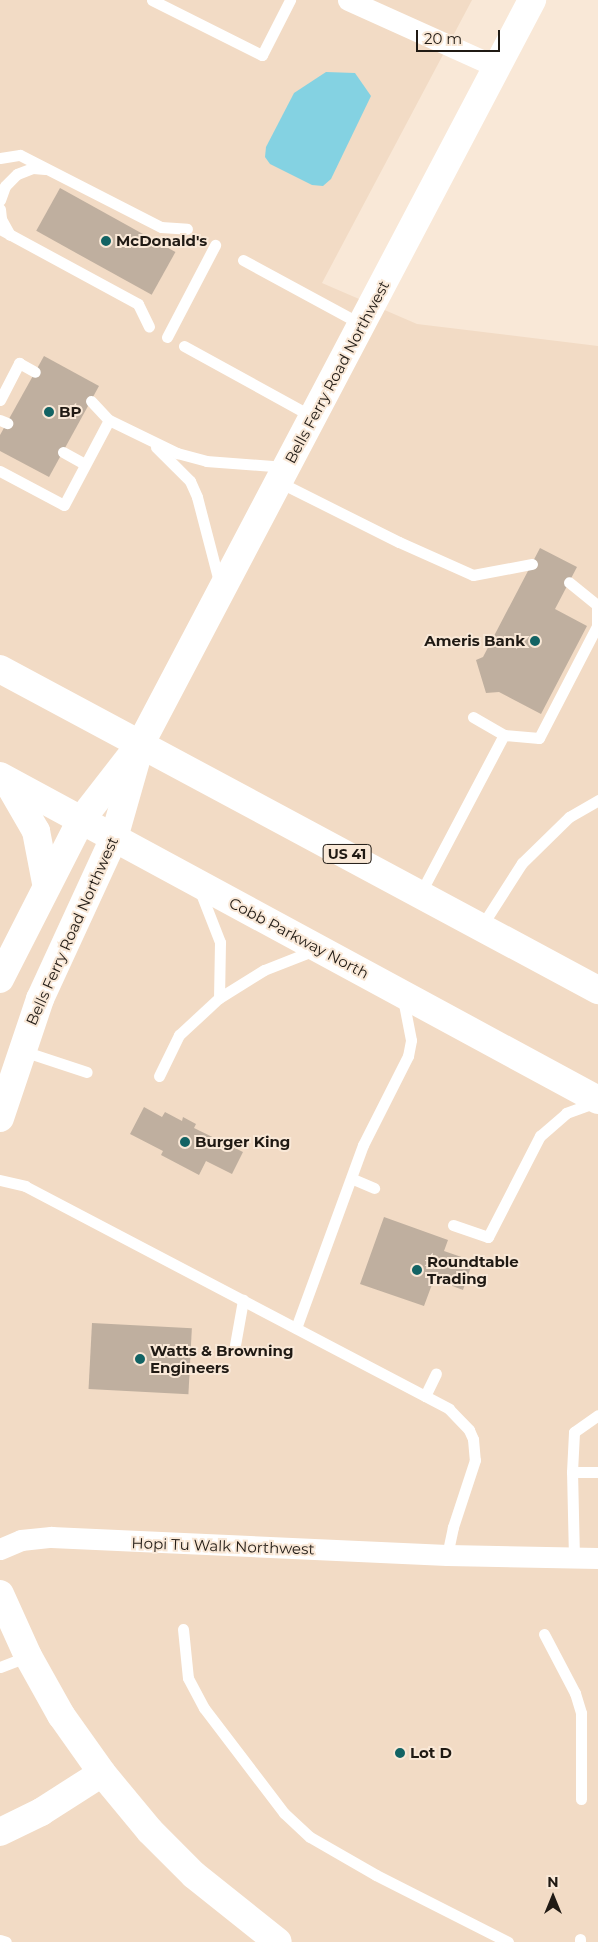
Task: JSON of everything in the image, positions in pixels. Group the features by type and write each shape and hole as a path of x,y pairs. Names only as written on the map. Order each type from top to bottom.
{"main road":[{"name":"Bells Ferry Road Northwest","path":"0,977 46,883 81,820 141,743 532,0"},
{"name":"US 41","path":"0,669 598,990"},
{"name":"Bells Ferry Road Northwest","path":"0,1118 21,1050 40,999 114,838 141,743"},
{"name":"Cobb Parkway North","path":"3,778 321,948 598,1101"},
{"path":"3,778 36,831 46,883"},
{"path":"0,1594 28,1656 61,1715 102,1773 150,1830 194,1875 278,1942"},
{"path":"0,1832 41,1812 102,1773"}],"street":[{"path":"348,0 497,67"},
{"name":"Hopi Tu Walk Northwest","path":"0,1549 20,1540 52,1537 448,1555 598,1558"}],"lane":[{"path":"152,0 262,55 290,0"},
{"path":"0,158 20,155 160,227 187,229"},
{"path":"0,200 5,186 17,174 33,168 49,169"},
{"path":"0,209 5,232 138,304 148,327"},
{"path":"167,337 215,245"},
{"path":"243,260 361,324"},
{"path":"184,346 313,417"},
{"path":"0,400 19,364 35,372"},
{"path":"91,401 109,420 151,442 206,461 283,474 399,542 473,575 532,564"},
{"path":"0,471 64,505 109,420"},
{"path":"151,442 190,481 197,497 222,592"},
{"path":"63,452 86,464"},
{"path":"473,717 504,735 539,738 597,626 597,605 569,582"},
{"path":"420,894 504,735"},
{"path":"481,927 522,862 568,817 598,800"},
{"path":"196,882 220,942 219,998"},
{"path":"159,1076 179,1035 219,998 264,970 321,948"},
{"path":"296,1328 353,1179 363,1145 408,1056 409,1024 401,992"},
{"path":"21,1050 87,1072"},
{"path":"453,1225 488,1237 540,1136 566,1113 598,1101"},
{"path":"353,1179 374,1188"},
{"path":"0,1180 25,1186 449,1409 473,1439 475,1460 453,1527 448,1555"},
{"path":"235,1345 243,1300"},
{"path":"425,1396 436,1373"},
{"path":"574,1558 572,1472 574,1432 598,1415"},
{"path":"572,1472 598,1472"},
{"path":"182,1628 188,1678 204,1708 284,1813 310,1836 376,1875 508,1942"},
{"path":"544,1634 575,1693 581,1713 581,1799"},
{"path":"0,1667 28,1656"},
{"path":"0,1940 6,1942"}],"shaded area":[{"path":"0,0 472,0 322,283 417,324 598,346 598,1942 0,1942"}],"water":[{"path":"326,72 355,73 371,96 331,179 323,186 312,185 270,164 265,157 266,147 294,93"}],"building":[{"name":"McDonald's","path":"60,188 175,252 152,295 36,231"},
{"name":"BP","path":"44,356 99,386 49,477 0,451 0,435"},
{"name":"Ameris Bank","path":"540,548 577,567 555,609 587,626 541,714 499,692 486,693 476,660 483,657"},
{"name":"Burger King","path":"144,1107 162,1117 165,1112 182,1121 183,1117 196,1124 194,1128 243,1152 232,1174 206,1161 199,1175 161,1155 163,1151 130,1134"},
{"name":"Roundtable Trading","path":"384,1217 448,1240 444,1251 473,1261 463,1290 434,1279 424,1306 360,1284"},
{"name":"Watts & Browning Engineers","path":"92,1323 192,1328 188,1394 89,1389"}],"place":[{"name":"McDonald's","path":"106,241"},
{"name":"BP","path":"49,412"},
{"name":"Ameris Bank","path":"535,641"},
{"name":"Burger King","path":"185,1142"},
{"name":"Roundtable Trading","path":"417,1270"},
{"name":"Watts & Browning Engineers","path":"140,1359"},
{"name":"Lot D","path":"400,1753"}]}
